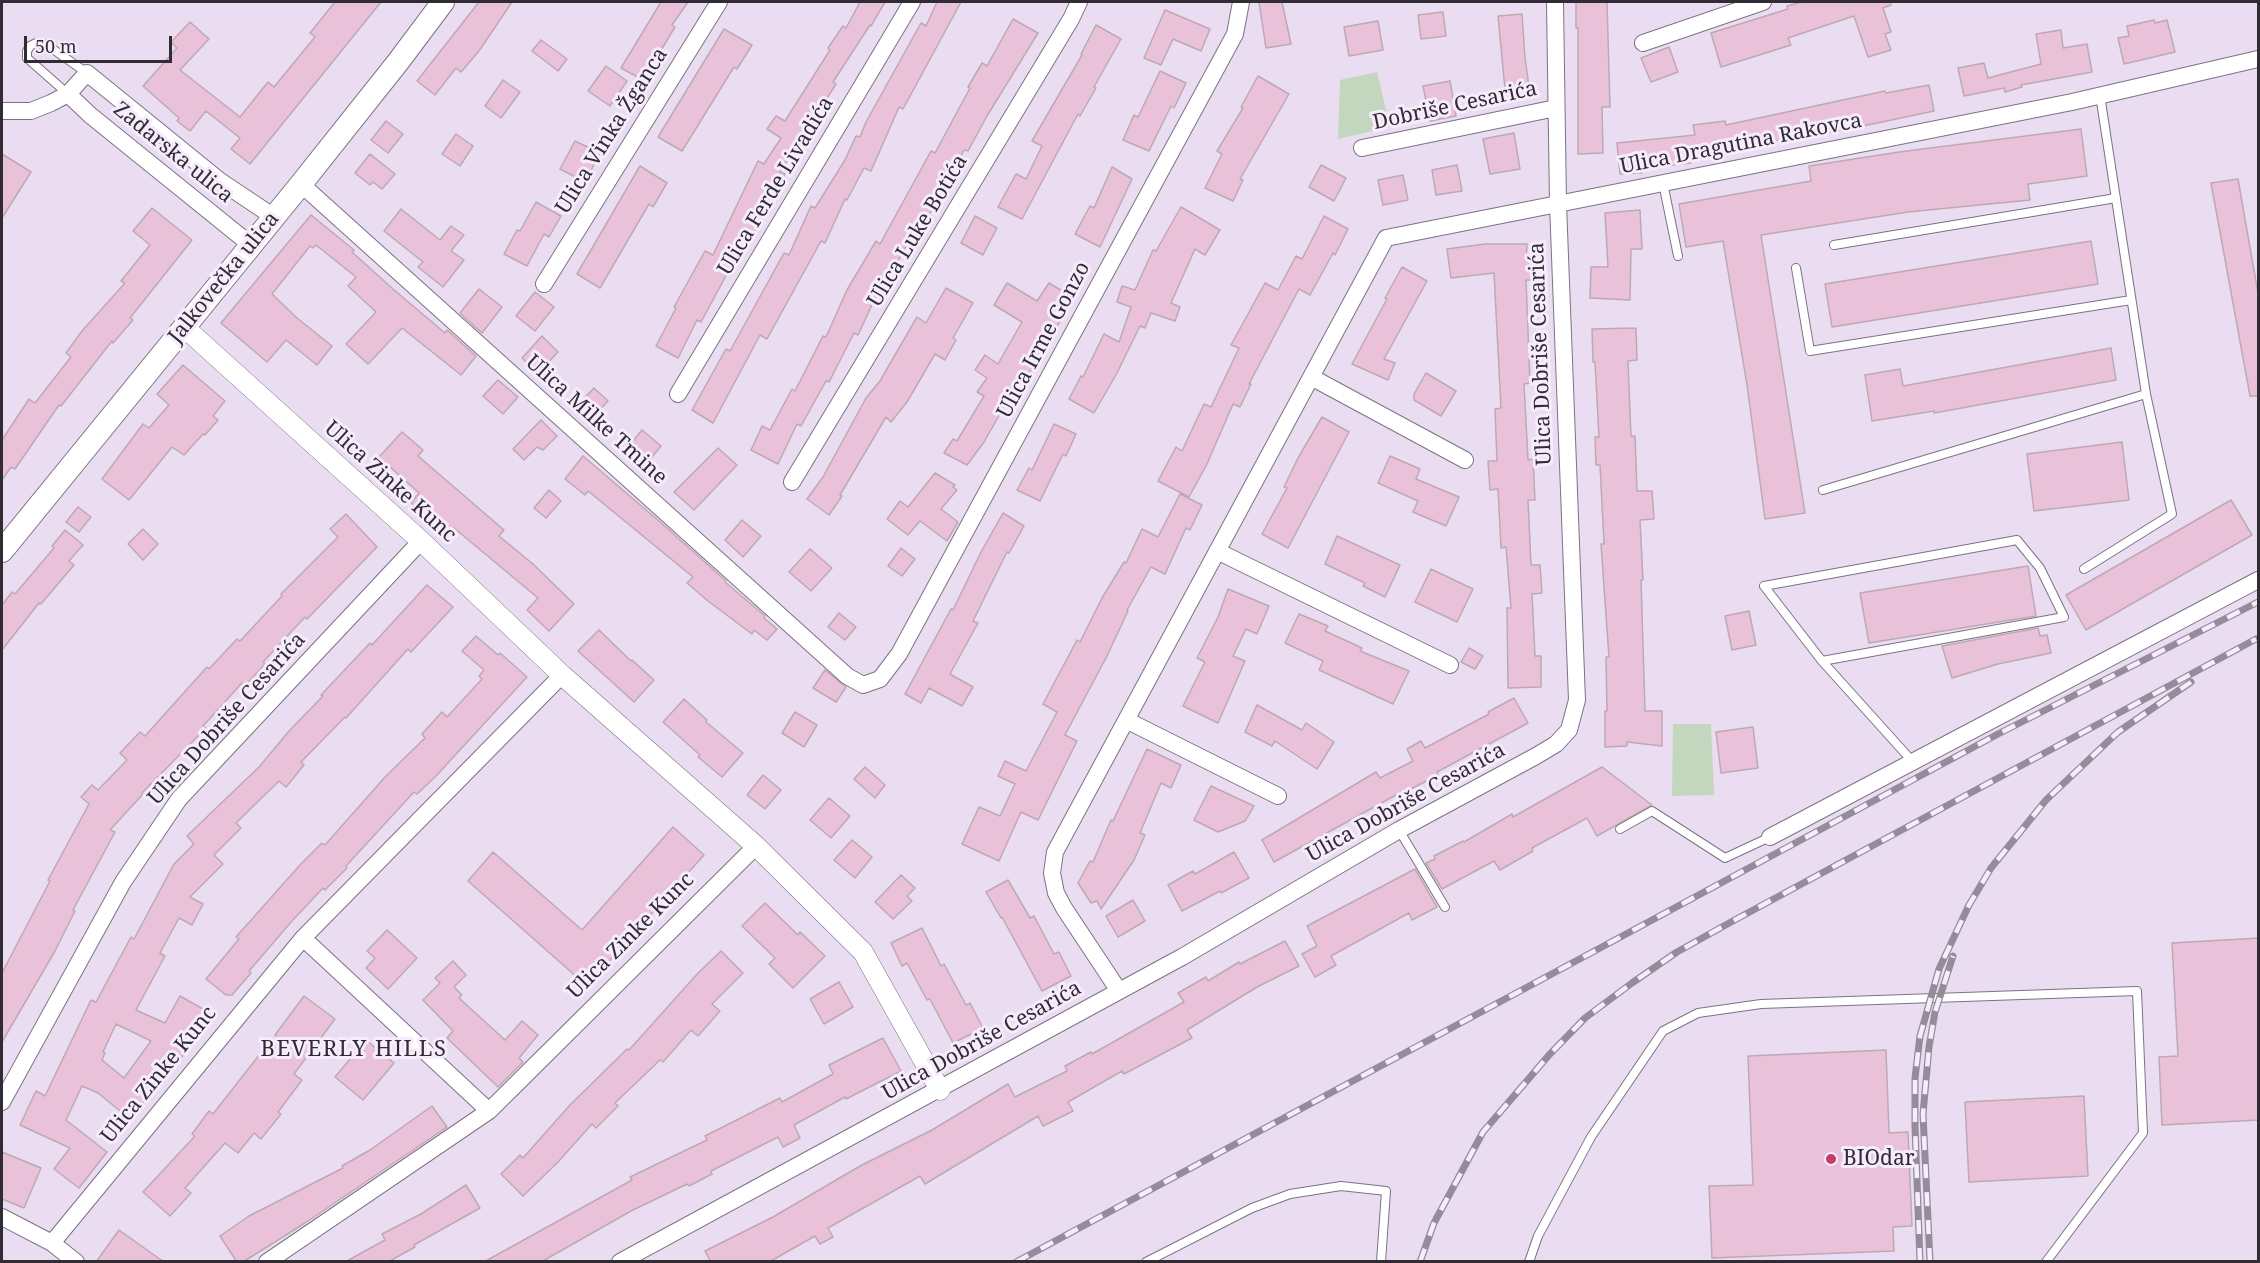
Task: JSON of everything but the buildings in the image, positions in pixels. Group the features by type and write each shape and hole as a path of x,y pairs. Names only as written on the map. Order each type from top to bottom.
{"main road":[{"name":"Jalkovečka ulica","path":"2,551 301,184 443,2"}],"street":[{"name":"Ulica Vinka Žganca","path":"544,284 719,2"},
{"name":"Ulica Ferde Livadića","path":"678,394 912,2"},
{"name":"Ulica Luke Botića","path":"792,482 1071,19 1079,2"},
{"name":"Ulica Irme Gonzo","path":"863,685 880,679 899,654 1235,34 1241,2"},
{"name":"Ulica Dobriše Cesarića","path":"620,1262 1182,957 1399,830 1557,744 1569,730 1577,700 1558,204 1555,2"},
{"path":"1642,44 1763,2"},
{"name":"Ulica Dragutina Rakovca","path":"1119,991 1056,893 1052,873 1055,852 1128,721 1386,238 2100,96 2259,59"},
{"path":"2,111 31,111 68,93 87,74"},
{"name":"Zadarska ulica","path":"87,74 220,182 274,217"},
{"name":"Zadarska ulica","path":"68,93 90,115 251,245"},
{"name":"Dobriše Cesarića","path":"1362,148 1556,108"},
{"name":"Ulica Milke Tmine","path":"301,184 847,676 863,685"},
{"name":"Ulica Zinke Kunc","path":"184,327 421,541 562,675 756,846 863,952 940,1090"},
{"path":"1311,377 1465,460"},
{"name":"Ulica Dobriše Cesarića","path":"2,1102 123,882 179,799 421,541"},
{"path":"1217,551 1450,664"},
{"path":"1770,837 2259,580"},
{"name":"Ulica Zinke Kunc","path":"51,1243 303,938 562,675"},
{"path":"1128,721 1278,796"},
{"name":"Ulica Zinke Kunc","path":"267,1262 489,1111 756,846"},
{"path":"303,938 489,1111"},
{"path":"2,1217 51,1243 76,1262"}],"lane":[{"name":"Zadarska ulica","path":"68,93 27,58 30,46 36,43 47,45 87,74"},
{"path":"2084,569 2172,514 2146,394 2100,96"},
{"path":"1663,183 1678,256"},
{"path":"1834,245 2115,198"},
{"path":"1796,268 1810,351 2131,300"},
{"path":"1823,490 2146,394"},
{"path":"1822,661 2064,617 2040,568 2017,540 1764,586 1822,661 1913,762"},
{"path":"1620,829 1652,811 1725,858 1770,837"},
{"path":"1399,830 1445,907"},
{"path":"1529,1262 1538,1236 1591,1137 1656,1040 1663,1031 1698,1013 1761,1004 2137,991 2143,1134 2046,1262"},
{"path":"1146,1262 1252,1208 1290,1194 1341,1186 1386,1191 1381,1262"}],"green space":[{"path":"1377,72 1390,127 1338,139 1340,80"},
{"path":"1673,724 1711,724 1714,795 1672,796"}],"railway":[{"path":"1016,1262 1998,734 2258,602"},
{"path":"1420,1262 1434,1223 1483,1132 1549,1055 1585,1018 1677,952 2256,639"},
{"path":"1920,1262 1915,1078 1920,1036 1939,969 1969,905 1991,868 2046,800 2118,732 2191,682"},
{"path":"1930,1262 1923,1114 1929,1047 1935,1012 1953,956"}],"place":[{"name":"BIOdar","path":"1831,1159"}],"district":[{"name":"BEVERLY HILLS","path":"354,1050"}]}
